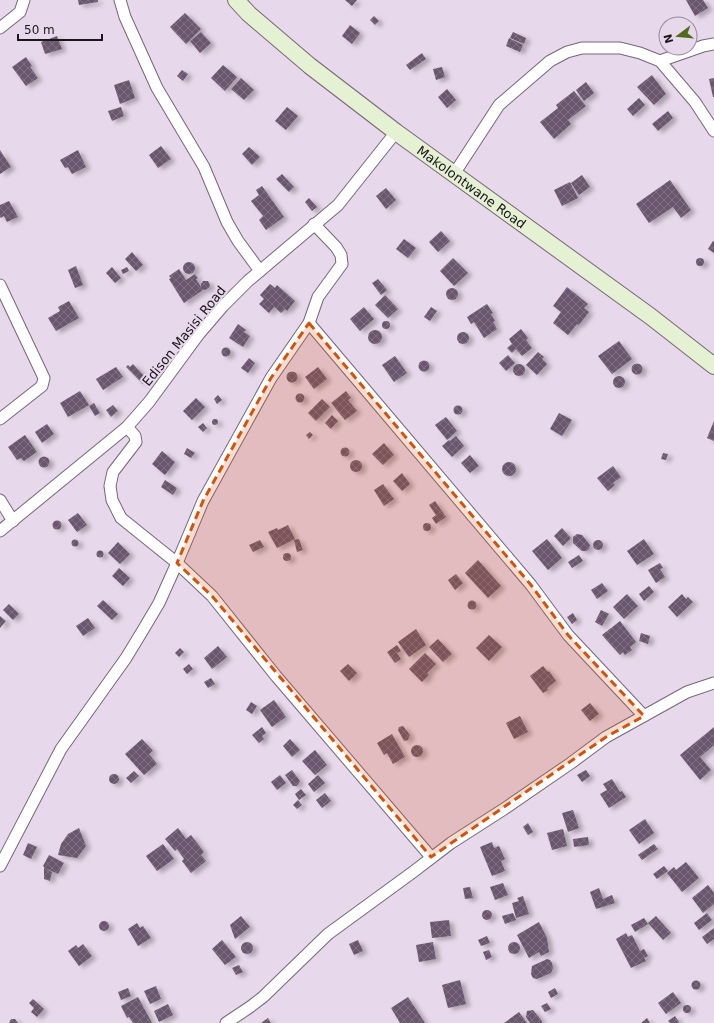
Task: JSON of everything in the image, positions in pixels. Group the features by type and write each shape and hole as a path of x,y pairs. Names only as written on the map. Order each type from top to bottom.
{"main road":[{"name":"Makolontwane Road","path":"236,0 249,14 310,66 396,132 650,316 714,366"}],"street":[{"path":"0,28 20,12 24,4 24,0"},
{"path":"120,0 125,17 157,88 204,166 227,222 238,241 260,271"},
{"path":"660,61 703,46 714,44"},
{"path":"454,174 499,105 550,61 567,52 582,48 620,48 640,53 660,61 695,102 714,130"},
{"name":"Edison Masisi Road","path":"0,531 127,427 149,402 199,334 223,306 260,271 338,205 396,132"},
{"path":"0,866 60,749 126,658 159,603 203,500 270,378 309,323 318,297 342,264 341,255 336,247 314,224"},
{"path":"0,285 44,378 42,386 0,419"},
{"path":"309,323 530,585 568,635 644,716"},
{"path":"127,427 135,436 136,442 113,472 110,486 112,500 121,518 177,563 212,596 276,676 431,857"},
{"path":"0,500 13,521"},
{"path":"226,1023 250,1007 328,934 413,872 431,857 504,809 606,737 687,692 714,683"}],"highlighted area":[{"path":"309,323 531,585 568,635 644,716 606,737 431,857 212,596 177,563 203,501 271,378"}],"building":[{"path":"78,0 98,0 98,2 79,5"},
{"path":"345,0 357,0 352,6"},
{"path":"686,0 703,0 708,8 695,16"},
{"path":"185,13 201,29 186,44 170,27"},
{"path":"374,16 379,21 375,25 370,20"},
{"path":"350,25 360,33 352,44 342,36"},
{"path":"201,32 211,43 200,53 190,41"},
{"path":"513,32 526,38 524,44 510,38"},
{"path":"57,36 62,49 45,54 41,42"},
{"path":"509,38 523,45 520,52 506,46"},
{"path":"422,53 426,59 410,70 406,65"},
{"path":"26,57 32,66 30,67 38,78 26,86 12,67"},
{"path":"223,65 237,77 225,91 211,78"},
{"path":"442,67 445,77 436,80 433,69"},
{"path":"182,70 188,74 183,81 177,76"},
{"path":"652,75 666,94 654,105 637,87"},
{"path":"241,78 254,90 244,100 231,89"},
{"path":"714,78 714,97 713,97 709,79"},
{"path":"129,80 135,98 120,104 114,85"},
{"path":"586,82 594,93 584,101 576,90"},
{"path":"447,89 456,100 447,108 438,97"},
{"path":"574,91 586,106 568,120 571,124 554,139 540,122 558,108 556,105"},
{"path":"639,98 645,105 633,116 627,109"},
{"path":"121,107 124,116 112,121 108,111"},
{"path":"287,107 298,116 286,130 275,121"},
{"path":"668,111 673,118 658,131 652,124"},
{"path":"161,146 171,159 158,168 149,155"},
{"path":"249,147 260,157 252,165 242,154"},
{"path":"0,150 11,167 0,174"},
{"path":"78,150 86,167 72,174 68,167 65,168 60,160"},
{"path":"282,174 294,187 289,192 276,179"},
{"path":"582,175 590,187 579,195 571,183"},
{"path":"670,180 691,210 681,218 673,207 649,223 636,204"},
{"path":"570,182 578,198 562,206 554,190"},
{"path":"262,186 284,217 266,230 259,220 263,216 251,201 259,195 256,190"},
{"path":"386,188 396,200 386,209 376,196"},
{"path":"309,198 317,207 312,211 305,202"},
{"path":"9,201 18,217 7,222 4,216 1,218 0,217 0,205"},
{"path":"441,231 450,241 438,252 429,242"},
{"path":"404,239 416,248 408,258 396,249"},
{"path":"714,241 714,253 708,249"},
{"path":"132,252 143,265 136,271 125,259"},
{"path":"453,258 468,273 454,286 440,271"},
{"path":"698,258 702,258 704,262 702,266 698,266 696,264 696,260"},
{"path":"187,262 191,262 195,268 191,274 187,274 183,270 183,266"},
{"path":"76,266 83,285 75,288 68,270"},
{"path":"112,267 121,278 115,283 106,273"},
{"path":"127,267 129,271 123,274 121,270"},
{"path":"179,269 186,280 195,274 201,287 203,281 208,281 210,285 209,288 205,290 202,289 203,290 184,303 169,279 171,278 169,276"},
{"path":"378,279 387,290 381,295 372,283"},
{"path":"270,284 275,288 277,285 295,301 287,311 285,309 281,313 274,307 269,313 259,304 264,299 260,295"},
{"path":"567,287 588,304 584,308 589,312 579,325 577,324 568,335 553,323 561,312 553,306"},
{"path":"452,288 456,290 458,294 456,298 452,300 448,298 446,294 448,290"},
{"path":"385,295 398,309 388,318 375,305"},
{"path":"69,301 79,318 56,331 48,318 60,311 58,307"},
{"path":"487,304 493,313 491,314 495,321 493,322 497,329 484,338 474,322 471,324 467,317"},
{"path":"364,307 374,319 360,331 350,319"},
{"path":"431,307 437,311 430,321 424,317"},
{"path":"386,321 389,322 389,328 386,329 383,328 382,325 383,322"},
{"path":"238,324 246,330 244,332 250,336 243,347 229,338"},
{"path":"521,329 528,338 526,340 532,348 522,356 516,349 512,353 507,348 512,344 509,339"},
{"path":"375,330 380,332 382,337 380,342 375,344 370,342 368,337 370,332"},
{"path":"463,332 467,334 469,338 467,342 463,344 459,342 457,338 459,334"},
{"path":"619,341 632,359 612,374 598,356"},
{"path":"226,347 231,352 226,357 221,352"},
{"path":"538,352 544,357 542,359 547,364 537,375 526,365"},
{"path":"508,355 515,363 506,371 499,363"},
{"path":"395,356 407,373 394,382 382,365"},
{"path":"249,358 255,363 248,373 241,368"},
{"path":"422,361 426,361 428,362 428,370 422,371 419,368 419,364"},
{"path":"133,364 148,380 143,384 126,367 128,365 130,367"},
{"path":"519,364 523,366 525,370 523,374 519,376 515,374 513,370 515,366"},
{"path":"635,364 639,364 641,365 641,373 635,374 632,371 632,367"},
{"path":"116,367 123,377 103,390 96,379"},
{"path":"318,367 327,379 314,389 305,377"},
{"path":"290,372 294,372 296,373 296,381 290,382 287,379 287,375"},
{"path":"617,376 621,376 625,382 621,388 617,388 613,384 613,380"},
{"path":"80,391 89,405 68,417 60,403"},
{"path":"346,391 351,398 348,400 357,411 345,420 331,403"},
{"path":"300,393 305,398 300,403 295,398"},
{"path":"218,395 222,400 217,404 214,399"},
{"path":"196,398 205,407 192,420 183,411"},
{"path":"322,399 330,407 316,421 308,413"},
{"path":"94,403 100,413 95,416 89,406"},
{"path":"113,405 118,411 111,417 106,410"},
{"path":"458,405 463,410 458,415 453,410"},
{"path":"559,413 572,420 562,436 550,429"},
{"path":"332,415 338,421 331,429 325,423"},
{"path":"446,417 457,431 447,440 435,425"},
{"path":"215,419 218,422 215,425 212,422"},
{"path":"714,421 714,441 707,438"},
{"path":"203,423 207,428 203,432 198,427"},
{"path":"47,424 54,434 42,443 35,432"},
{"path":"310,432 313,435 309,439 306,435"},
{"path":"25,435 37,452 24,461 21,458 17,460 8,447"},
{"path":"456,436 464,446 452,457 442,446"},
{"path":"384,443 394,455 383,465 372,454"},
{"path":"187,448 195,453 191,458 184,454"},
{"path":"343,448 347,448 349,452 347,456 343,456 341,454 341,450"},
{"path":"162,451 175,462 165,475 152,464"},
{"path":"663,453 668,454 666,460 661,459"},
{"path":"470,455 479,466 470,473 461,463"},
{"path":"42,457 46,457 48,458 48,466 42,467 39,464 39,460"},
{"path":"356,460 360,462 362,466 360,470 356,472 352,470 350,466 352,462"},
{"path":"506,462 512,462 516,466 516,472 512,476 506,476 502,472 502,466"},
{"path":"613,466 621,477 613,483 615,485 608,491 597,478"},
{"path":"402,473 410,484 402,491 393,481"},
{"path":"165,480 177,488 173,495 161,487"},
{"path":"383,484 394,499 384,506 374,490"},
{"path":"435,501 446,517 436,524 432,518 436,515 429,505"},
{"path":"78,513 87,525 77,532 68,520"},
{"path":"55,521 59,521 61,525 59,529 55,529 53,527 53,523"},
{"path":"425,523 429,523 431,527 429,531 425,531 423,529 423,525"},
{"path":"288,525 295,539 277,548 268,532 277,528 278,530"},
{"path":"562,528 571,538 563,546 554,536"},
{"path":"577,534 582,535 590,545 589,549 586,551 582,551 573,543 573,537"},
{"path":"75,539 78,540 78,546 75,547 72,546 71,543 72,540"},
{"path":"299,539 303,550 297,552 294,540"},
{"path":"547,539 562,558 548,570 532,551"},
{"path":"644,539 654,554 637,565 627,551"},
{"path":"260,540 264,547 253,552 249,545"},
{"path":"598,540 603,545 598,550 593,545"},
{"path":"118,542 130,554 120,564 108,553"},
{"path":"100,551 103,554 100,557 97,554"},
{"path":"285,553 289,553 291,557 289,561 285,561 283,559 283,555"},
{"path":"579,555 583,561 572,568 568,562"},
{"path":"478,560 501,586 488,598 465,573"},
{"path":"660,563 663,568 660,569 665,577 656,583 648,570"},
{"path":"119,568 130,578 123,586 112,576"},
{"path":"456,574 463,583 455,590 448,580"},
{"path":"602,583 608,591 597,599 591,590"},
{"path":"649,586 654,592 644,601 639,594"},
{"path":"627,594 638,606 624,619 613,607"},
{"path":"682,594 686,599 688,597 693,602 677,617 668,607"},
{"path":"103,600 118,614 112,620 97,606"},
{"path":"470,601 474,601 476,605 474,609 470,609 468,607 468,603"},
{"path":"9,604 19,614 13,620 3,610"},
{"path":"601,610 609,614 602,626 595,622"},
{"path":"573,613 577,620 572,624 567,617"},
{"path":"0,616 6,621 0,628"},
{"path":"88,618 95,628 83,636 76,626"},
{"path":"620,621 636,642 630,647 632,650 625,655 623,652 620,655 602,635"},
{"path":"416,629 426,645 409,657 398,642"},
{"path":"641,633 650,636 648,644 639,641"},
{"path":"489,635 502,647 489,661 476,648"},
{"path":"438,639 452,654 443,662 429,647"},
{"path":"397,645 401,651 397,653 401,659 395,663 387,652"},
{"path":"218,646 227,657 212,669 204,658"},
{"path":"180,648 184,652 179,657 175,653"},
{"path":"425,653 436,664 427,673 429,675 422,682 409,669"},
{"path":"189,664 193,669 187,674 183,669"},
{"path":"348,664 357,673 349,681 340,671"},
{"path":"543,666 548,672 549,671 556,681 543,693 530,676"},
{"path":"211,678 215,684 208,688 204,682"},
{"path":"274,700 286,717 272,727 260,710"},
{"path":"251,702 257,706 252,714 246,710"},
{"path":"590,703 599,714 590,721 581,710"},
{"path":"520,716 528,732 514,739 506,723"},
{"path":"403,726 410,735 408,740 404,741 398,730 399,727"},
{"path":"262,727 266,733 262,736 264,739 259,743 252,735"},
{"path":"714,727 714,745 700,757 711,770 700,780 680,755"},
{"path":"392,734 405,757 393,764 387,753 384,755 377,743"},
{"path":"142,739 153,751 149,754 157,764 144,775 125,754"},
{"path":"290,739 300,750 292,757 283,746"},
{"path":"415,745 419,745 423,751 419,757 415,757 411,753 411,749"},
{"path":"315,750 327,765 315,775 302,761"},
{"path":"292,770 300,781 297,786 293,786 285,775"},
{"path":"586,770 590,776 582,782 577,775"},
{"path":"134,771 139,776 131,783 126,778"},
{"path":"114,774 119,779 114,784 109,779"},
{"path":"280,775 286,783 277,790 271,782"},
{"path":"318,775 325,783 314,792 308,784"},
{"path":"612,779 620,792 622,791 626,797 609,808 600,794 607,790 603,784"},
{"path":"301,789 306,795 299,800 295,794"},
{"path":"325,793 331,801 322,808 316,800"},
{"path":"298,800 302,805 297,809 293,805"},
{"path":"573,810 579,828 568,832 562,813"},
{"path":"645,819 654,833 639,844 629,830"},
{"path":"528,823 533,832 528,835 523,827"},
{"path":"79,828 86,846 77,858 58,855 61,844 68,834"},
{"path":"178,828 186,839 191,835 204,852 201,855 206,861 191,873 182,861 184,859 177,849 175,851 165,839"},
{"path":"563,829 567,846 552,850 547,833"},
{"path":"588,837 589,845 574,847 573,839"},
{"path":"492,842 494,848 499,846 505,859 501,861 505,871 492,876 480,847"},
{"path":"28,843 37,847 31,859 23,855"},
{"path":"163,844 174,859 157,871 146,856"},
{"path":"654,844 658,849 642,860 638,855"},
{"path":"49,855 64,863 58,874 45,868 52,872 50,881 44,879 43,866"},
{"path":"686,862 699,878 682,892 667,873 674,867 676,870"},
{"path":"664,866 668,871 657,879 653,874"},
{"path":"503,883 508,895 495,900 490,887"},
{"path":"708,885 714,893 714,904 703,913 692,898"},
{"path":"470,887 473,898 465,899 463,888"},
{"path":"599,888 603,899 612,895 615,903 596,909 590,892"},
{"path":"523,896 529,914 516,918 512,903 519,901 517,898"},
{"path":"485,910 489,910 491,911 491,919 485,920 482,917 482,913"},
{"path":"513,913 516,920 505,924 502,916"},
{"path":"707,913 712,920 699,930 694,923"},
{"path":"241,916 250,927 235,939 230,925"},
{"path":"656,916 671,933 663,940 648,923"},
{"path":"644,918 648,924 635,932 631,925"},
{"path":"449,920 451,936 432,938 430,922"},
{"path":"102,921 106,921 108,922 108,930 102,931 99,928 99,924"},
{"path":"539,922 547,938 549,952 541,956 539,952 529,958 517,935"},
{"path":"137,923 140,928 143,926 151,938 138,946 128,929"},
{"path":"714,928 714,939 707,944 702,937"},
{"path":"626,933 628,937 632,935 640,951 644,949 648,956 644,958 646,961 631,968 616,939"},
{"path":"487,936 490,943 481,946 478,940"},
{"path":"222,940 236,957 225,965 212,949"},
{"path":"358,940 363,951 354,955 349,944"},
{"path":"249,942 252,943 252,953 245,954 242,953 241,946 242,943"},
{"path":"433,942 436,959 419,962 416,945"},
{"path":"512,942 516,942 520,948 516,954 512,954 508,950 508,946"},
{"path":"83,944 92,956 79,966 68,951 76,945 78,948"},
{"path":"489,950 492,957 486,960 483,952"},
{"path":"547,959 552,963 553,968 551,973 537,979 533,978 531,974 532,966"},
{"path":"239,965 243,972 236,975 232,968"},
{"path":"460,980 466,1004 448,1008 442,985"},
{"path":"694,981 698,981 700,985 698,989 694,989 692,987 692,983"},
{"path":"156,986 161,999 150,1004 144,991"},
{"path":"128,988 131,996 121,1000 118,992"},
{"path":"555,988 558,994 551,998 548,992"},
{"path":"673,992 681,1003 666,1014 658,1003"},
{"path":"138,997 152,1023 133,1023 129,1017 127,1018 121,1006"},
{"path":"408,997 425,1023 400,1023 391,1008"},
{"path":"33,999 44,1009 37,1017 31,1012 34,1008 29,1003"},
{"path":"547,1003 551,1009 545,1012 541,1006"},
{"path":"168,1004 173,1015 159,1022 154,1011"},
{"path":"685,1005 689,1005 691,1009 689,1013 685,1013 683,1011 683,1007"},
{"path":"533,1010 542,1023 530,1023 526,1017 527,1011"},
{"path":"519,1012 527,1023 504,1023"},
{"path":"675,1016 679,1022 678,1023 670,1023 668,1021"},
{"path":"268,1018 271,1023 261,1023"},
{"path":"647,1018 650,1023 641,1023"},
{"path":"11,1019 15,1019 18,1023 9,1023"}]}
